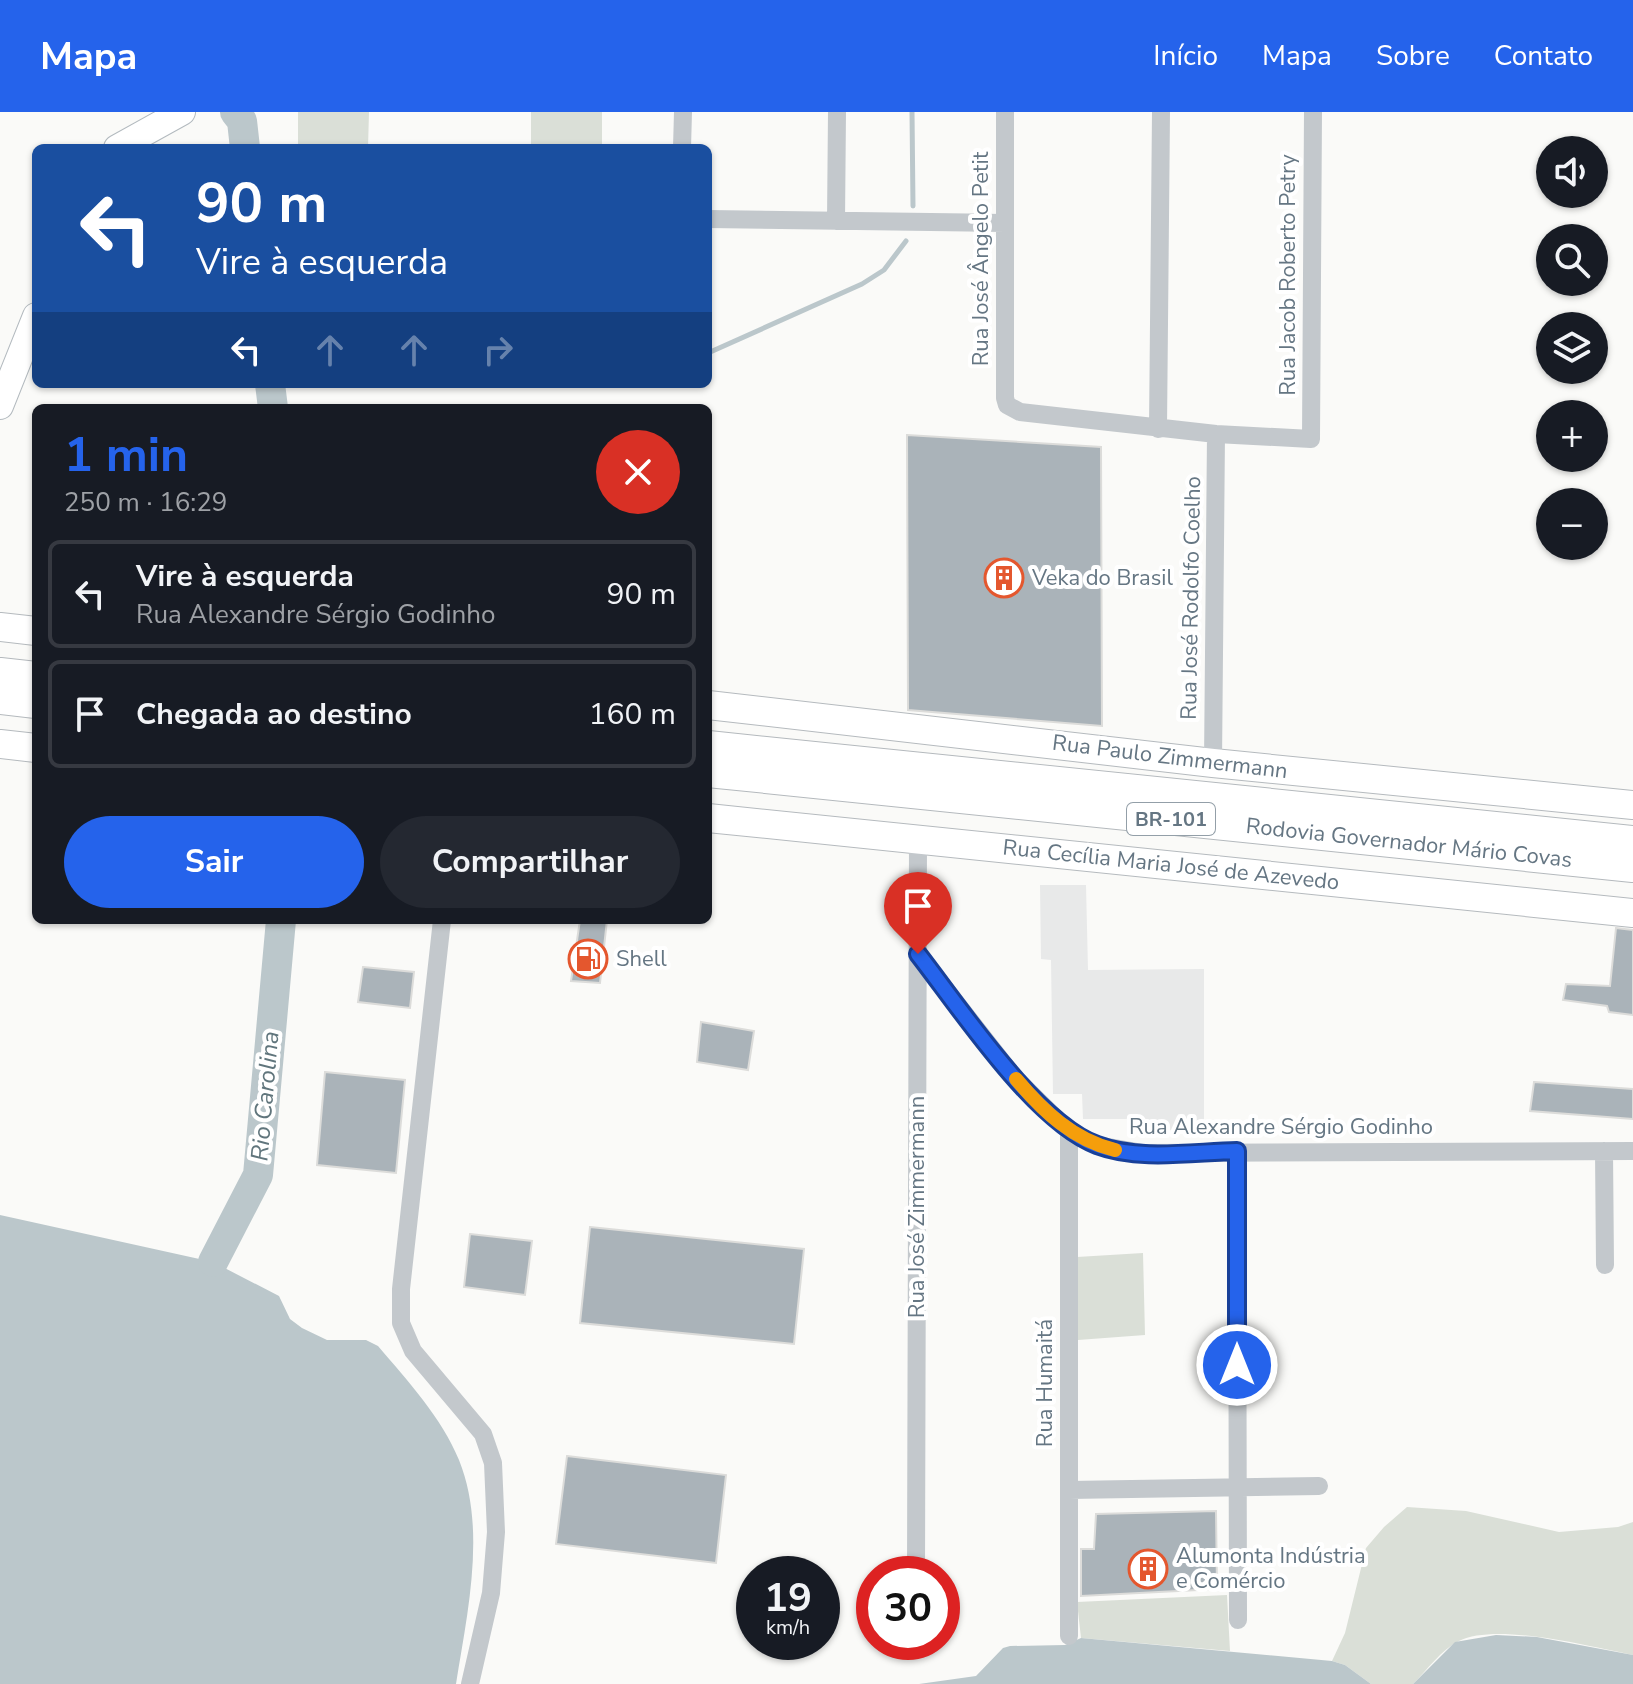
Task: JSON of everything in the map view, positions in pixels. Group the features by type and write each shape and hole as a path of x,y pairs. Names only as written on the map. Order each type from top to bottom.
{"highway":[{"path":"0,674 32,678"},
{"path":"0,698 32,702"},
{"name":"Rodovia Governador Mário Covas","path":"712,747 1633,842"},
{"name":"Rodovia Governador Mário Covas","path":"712,771 1633,866"}],"main road":[{"path":"124,144 182,112"},
{"path":"0,406 32,326"},
{"path":"0,627 32,631"},
{"name":"Rua Paulo Zimmermann","path":"712,705 1213,763 1633,805"},
{"path":"0,744 32,748"},
{"name":"Rua Cecília Maria José de Azevedo","path":"712,818 1633,913"}],"street":[{"path":"682,144 683,112"},
{"path":"836,221 837,112"},
{"name":"Rua José Ângelo Petit","path":"1005,112 1007,405 1020,412 1158,429"},
{"path":"1161,112 1158,429 1216,434"},
{"name":"Rua Jacob Roberto Petry","path":"1216,434 1311,439 1313,112"},
{"path":"712,219 1005,223"},
{"name":"Rua José Rodolfo Coelho","path":"1213,763 1216,434"},
{"name":"Rua José Zimmermann","path":"916,1556 918,839"},
{"path":"442,924 401,1289 401,1323 413,1351 483,1434 493,1463 496,1532 491,1593 470,1684"},
{"name":"Rua Alexandre Sérgio Godinho","path":"918,954 1027,1092 1069,1131 1097,1145 1130,1152 1633,1151"},
{"name":"Rua Humaitá","path":"1069,1131 1069,1636"},
{"path":"1237,1151 1238,1620"},
{"path":"1604,1151 1605,1265"},
{"path":"1069,1490 1319,1486"}],"shaded area":[{"path":"298,112 369,112 368,144 298,144"},
{"path":"531,112 602,112 602,144 531,144"},
{"path":"1040,885 1086,885 1088,970 1204,969 1204,1130 1145,1130 1144,1119 1083,1119 1082,1094 1053,1094 1051,960 1041,959"},
{"path":"0,1215 213,1262 279,1296 290,1319 302,1328 327,1340 366,1340 378,1346 443,1429 459,1460 467,1487 472,1514 472,1572 456,1684 0,1684"},
{"path":"1143,1253 1145,1335 1078,1340 1077,1257"},
{"path":"1407,1507 1466,1511 1559,1532 1618,1527 1633,1522 1633,1655 1520,1635 1476,1636 1459,1641 1446,1650 1413,1684 1371,1684 1345,1665 1332,1661 1345,1633 1366,1548"},
{"path":"1227,1595 1230,1651 1081,1638 1077,1602"},
{"path":"1496,1635 1537,1637 1633,1655 1633,1684 1413,1684 1455,1642"},
{"path":"1081,1638 1332,1661 1345,1665 1371,1684 919,1684 976,1676 1003,1648 1010,1646 1065,1645"}],"building":[{"name":"Veka do Brasil","path":"907,435 1101,447 1102,726 908,710"},
{"name":"Shell","path":"579,924 607,924 600,983 571,981"},
{"path":"1616,928 1633,930 1633,1015 1609,1012 1607,1006 1563,1000 1566,984 1610,986"},
{"path":"363,967 414,972 410,1008 358,1002"},
{"path":"701,1022 754,1031 748,1070 697,1062"},
{"path":"325,1072 405,1080 396,1173 317,1165"},
{"path":"1534,1082 1633,1089 1633,1119 1530,1111"},
{"path":"590,1227 804,1249 794,1344 580,1323"},
{"path":"470,1234 532,1241 525,1295 464,1287"},
{"path":"567,1456 726,1475 716,1563 556,1544"},
{"name":"Alumonta Indústria e Comércio","path":"1216,1511 1217,1589 1081,1596 1081,1549 1094,1549 1096,1514"}],"waterway":[{"name":"Rio Carolina","path":"235,112 242,121 245,144"},
{"path":"912,112 913,206"},
{"path":"712,351 862,284 884,270 906,241"},
{"name":"Rio Carolina","path":"270,388 272,404"},
{"name":"Rio Carolina","path":"213,1262 258,1175 281,924"}],"slow traffic":[{"path":"1016,1079 1069,1131 1115,1150"}],"place":[{"name":"Veka do Brasil","path":"1004,578"},
{"name":"Shell","path":"588,959"},
{"name":"Alumonta Indústria e Comércio","path":"1148,1569"}],"route":[{"path":"918,954 1015,1078 1069,1131 1112,1150 1143,1153 1237,1151 1237,1365"}]}
